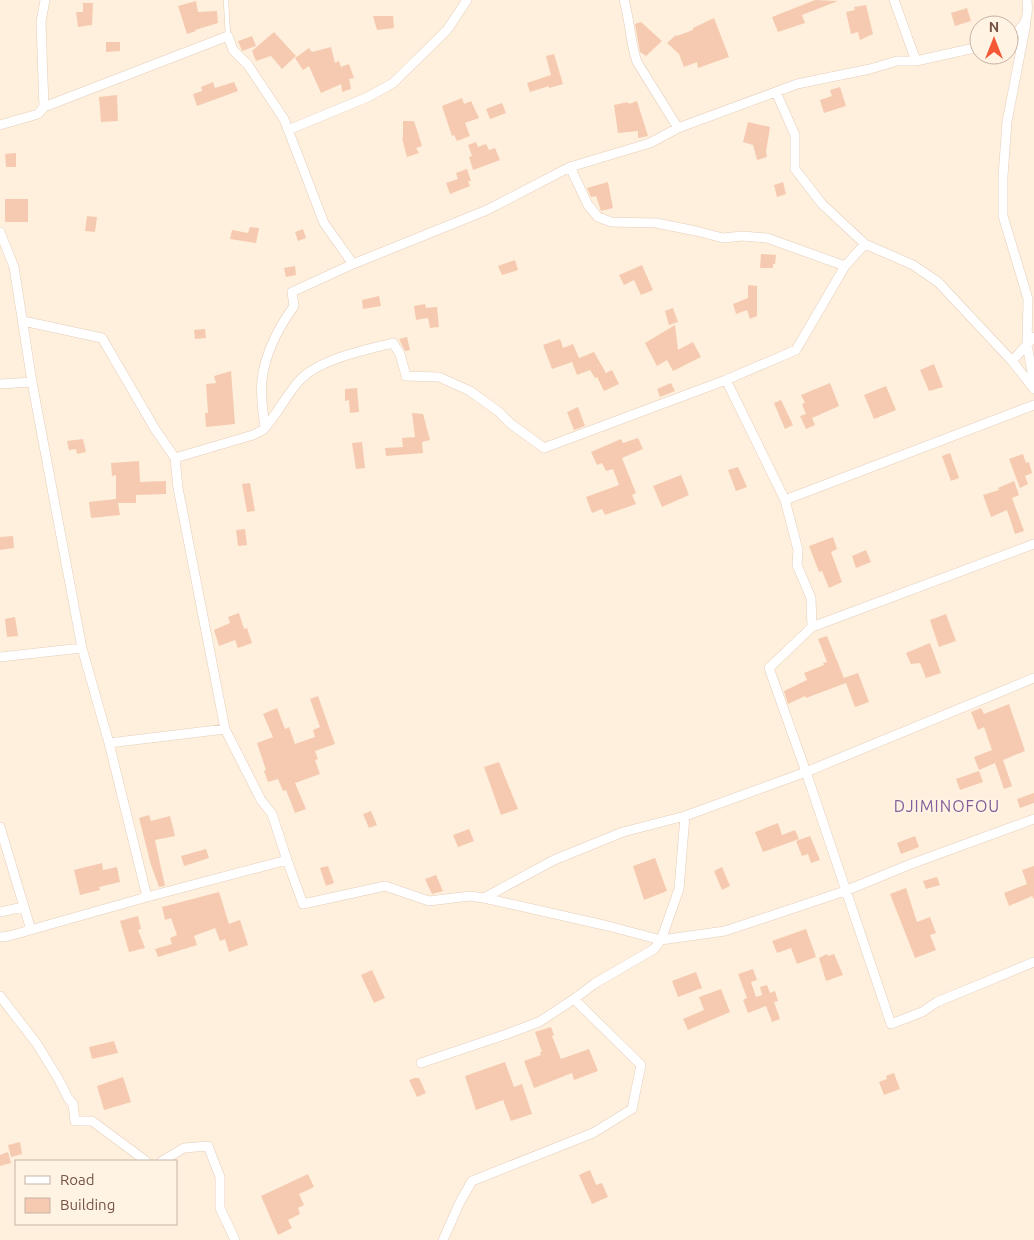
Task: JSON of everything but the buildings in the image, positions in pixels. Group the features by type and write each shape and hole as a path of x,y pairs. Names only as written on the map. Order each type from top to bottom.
{"street":[{"path":"44,0 41,22 44,107"},
{"path":"455,0 460,11"},
{"path":"288,130 368,97 393,83 447,30 467,0"},
{"path":"624,0 637,62 678,128"},
{"path":"894,0 916,61"},
{"path":"1027,0 1026,23 1007,122 1003,176 1003,216 1028,300 1027,344 1034,384"},
{"path":"1019,29 1026,23"},
{"path":"0,126 38,114 44,107 228,36 233,50 248,65 284,119 324,223 352,264"},
{"path":"265,427 262,380 267,360 280,326 294,306 292,292 352,264 488,210 570,167 650,143 678,128 797,84 870,69 897,61 916,61 969,49"},
{"path":"776,92 795,135 795,169 822,204 865,244 913,265 938,282 1012,361 1034,388"},
{"path":"570,167 588,205 598,217 610,222 656,223 723,238 742,236 767,238 845,266"},
{"path":"0,232 4,250 14,267 32,382 82,648 109,743 147,897"},
{"path":"175,458 253,435 265,427 300,379 337,358 393,343 400,354 406,376 439,378 470,391 544,448 726,380 796,350 845,266 865,244"},
{"path":"23,321 102,338 155,429 175,458 178,488 225,729 261,800 272,814 303,904 386,886 429,901 470,896 484,898 661,940 725,931 845,890 1034,819"},
{"path":"1012,361 1034,337"},
{"path":"726,380 784,500 798,550 797,565 811,598 812,627"},
{"path":"0,384 32,382"},
{"path":"784,500 1034,405"},
{"path":"1034,544 812,627 769,668 891,1024 922,1012 937,1002 1034,962"},
{"path":"0,657 82,648"},
{"path":"484,898 554,860 624,832 684,816 806,772 1034,678"},
{"path":"109,743 225,729"},
{"path":"421,1063 538,1022 594,984 654,949 661,940 679,889 684,816"},
{"path":"0,827 31,930"},
{"path":"0,937 287,860"},
{"path":"0,912 23,907"},
{"path":"0,996 33,1039 55,1073 73,1104 75,1121 92,1121 145,1160"},
{"path":"443,1240 460,1202 472,1181 593,1133 632,1109 640,1065 574,999"},
{"path":"164,1160 184,1148 208,1146 220,1176 220,1208 235,1240"}],"lane":[{"path":"226,0 228,36"}],"district":[{"name":"DJIMINOFOU","path":"947,806"}]}
